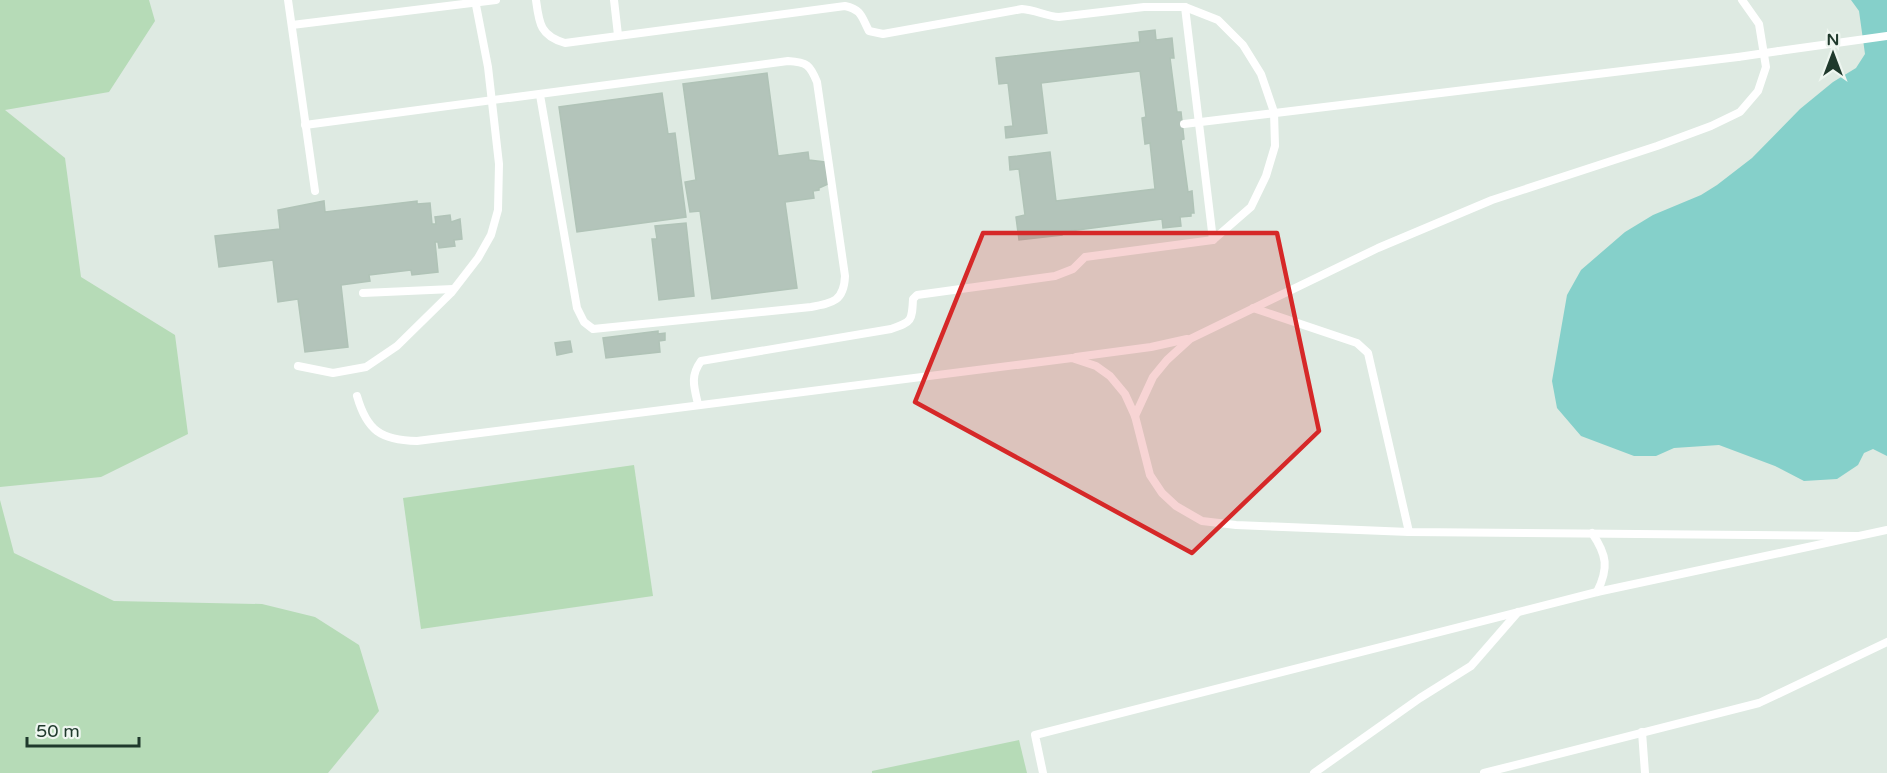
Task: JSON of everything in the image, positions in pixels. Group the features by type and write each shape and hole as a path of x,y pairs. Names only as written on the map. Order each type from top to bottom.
{"lane":[{"path":"288,0 315,191"},
{"path":"292,25 496,0"},
{"path":"536,0 542,28 551,39 565,43 845,6 855,8 860,13 868,31 883,34 1022,9 1037,10 1047,16 1059,17 1144,7 1185,7 1218,20 1243,45 1261,74 1274,112 1275,146 1266,176 1251,207 1214,240 1085,257 1073,269 1055,276 917,295 913,299 912,317 907,324 891,329 701,361 694,370 698,404"},
{"path":"614,0 618,35"},
{"path":"357,396 362,414 377,433 394,440 417,441 1072,358 1190,339 1378,248 1492,200 1657,146 1711,126 1740,112 1758,91 1766,67 1759,24 1742,0"},
{"path":"298,366 333,373 366,367 397,346 453,289 478,258 491,235 498,210 499,164 488,67 475,1"},
{"path":"1185,7 1214,240"},
{"path":"1184,124 1738,57 1887,36"},
{"path":"305,125 800,61 812,67 817,82 845,276 840,296 831,303 811,307 593,329 584,322 577,308 540,95"},
{"path":"363,293 453,289"},
{"path":"1253,308 1357,343 1368,353 1409,532"},
{"path":"1136,416 1153,377 1190,339"},
{"path":"1072,358 1096,366 1110,376 1125,394 1136,416 1150,475 1162,493 1176,506 1202,521 1236,525 1409,532 1857,536"},
{"path":"1043,773 1035,735 1597,592 1887,530"},
{"path":"1592,532 1602,548 1605,562 1604,578 1597,592"},
{"path":"1314,773 1420,698 1471,666 1518,612"},
{"path":"1484,773 1759,703 1887,642"},
{"path":"1642,732 1645,773"}],"highlighted area":[{"path":"983,233 1277,233 1319,431 1192,553 915,402"}],"green space":[{"path":"0,0 149,0 155,21 109,92 5,110 65,158 81,277 175,335 188,434 101,477 0,487"},
{"path":"634,465 653,596 421,629 403,498"},
{"path":"0,500 14,553 114,601 262,604 315,617 359,645 379,711 328,773 0,773"},
{"path":"1019,740 1027,773 872,773 872,771"}],"water":[{"path":"1851,0 1887,0 1887,456 1873,449 1864,453 1858,465 1837,479 1804,481 1775,466 1719,445 1674,448 1656,456 1634,456 1581,436 1557,408 1552,381 1567,295 1581,270 1625,232 1653,215 1701,195 1717,185 1752,158 1800,109 1833,82 1856,68 1865,54 1859,11"}],"building":[{"path":"1155,30 1156,40 1172,38 1174,58 1170,58 1177,112 1181,112 1184,139 1181,140 1188,192 1192,191 1194,213 1191,213 1191,216 1180,217 1181,226 1163,228 1162,219 1019,240 1016,217 1025,215 1019,169 1010,170 1009,157 1050,152 1056,201 1155,189 1150,143 1145,144 1142,118 1146,117 1140,71 1041,83 1047,133 1006,138 1005,127 1013,126 1008,83 999,84 996,58 1140,42 1139,32"},
{"path":"767,73 778,156 808,152 809,160 825,162 828,184 813,191 814,198 785,202 797,288 712,299 700,211 690,212 685,182 696,180 683,84"},
{"path":"662,93 668,134 675,133 686,217 577,232 559,107"},
{"path":"324,201 325,212 417,201 417,204 430,203 432,224 436,224 435,217 450,215 451,222 460,219 462,239 454,240 455,246 439,248 438,242 435,242 438,272 412,275 411,270 369,275 370,281 341,285 348,347 305,352 298,299 278,302 273,260 219,267 215,236 280,229 278,210"},
{"path":"686,223 694,296 659,300 652,239 657,239 655,226"},
{"path":"658,331 658,334 665,333 665,340 659,341 660,352 606,358 603,338"},
{"path":"570,341 572,352 557,355 555,343"}]}
